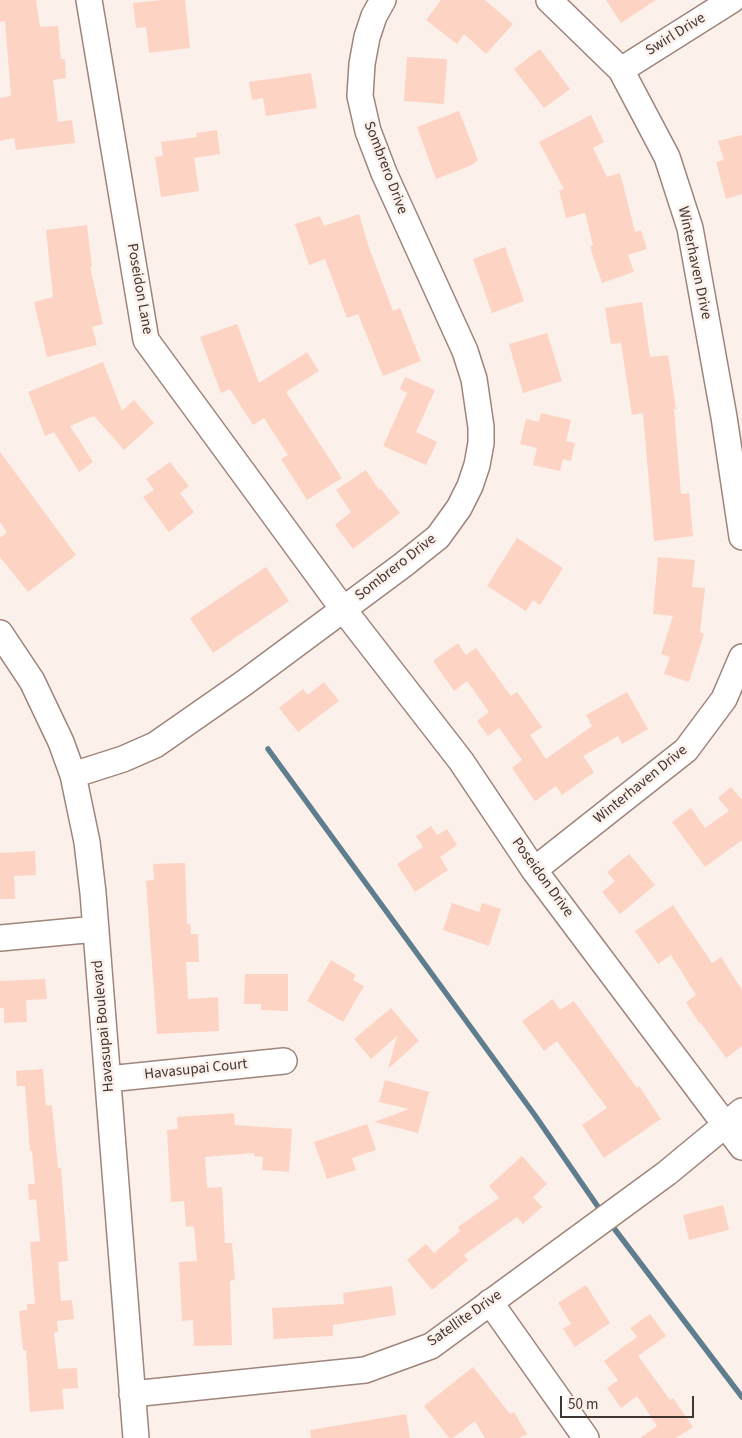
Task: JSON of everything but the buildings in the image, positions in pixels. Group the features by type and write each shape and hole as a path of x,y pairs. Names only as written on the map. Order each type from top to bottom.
{"street":[{"name":"Poseidon Lane","path":"89,0 146,340 343,609"},
{"name":"Sombrero Drive","path":"73,775 122,759 155,745 244,683 438,537 459,508 470,486 477,465 481,443 481,427 474,379 465,351 384,173 368,131 360,96 362,64 367,37 374,16 383,0"},
{"name":"Winterhaven Drive","path":"549,0 621,70 667,157 690,228 733,415 742,537"},
{"name":"Swirl Drive","path":"621,70 732,0"},
{"name":"Poseidon Drive","path":"343,609 460,761 534,870 733,1118 742,1147"},
{"name":"Havasupai Boulevard","path":"0,633 32,681 50,718 73,775 87,842 96,929 136,1438"},
{"name":"Winterhaven Drive","path":"534,870 686,750 724,699 742,657"},
{"path":"0,938 96,929"},
{"name":"Havasupai Court","path":"108,1080 284,1061"},
{"name":"Satellite Drive","path":"132,1394 365,1370 431,1346 667,1173 733,1118"},
{"path":"490,1302 586,1438"}],"waterway":[{"path":"268,749 534,1114 603,1214"},
{"path":"610,1223 742,1397"}]}
